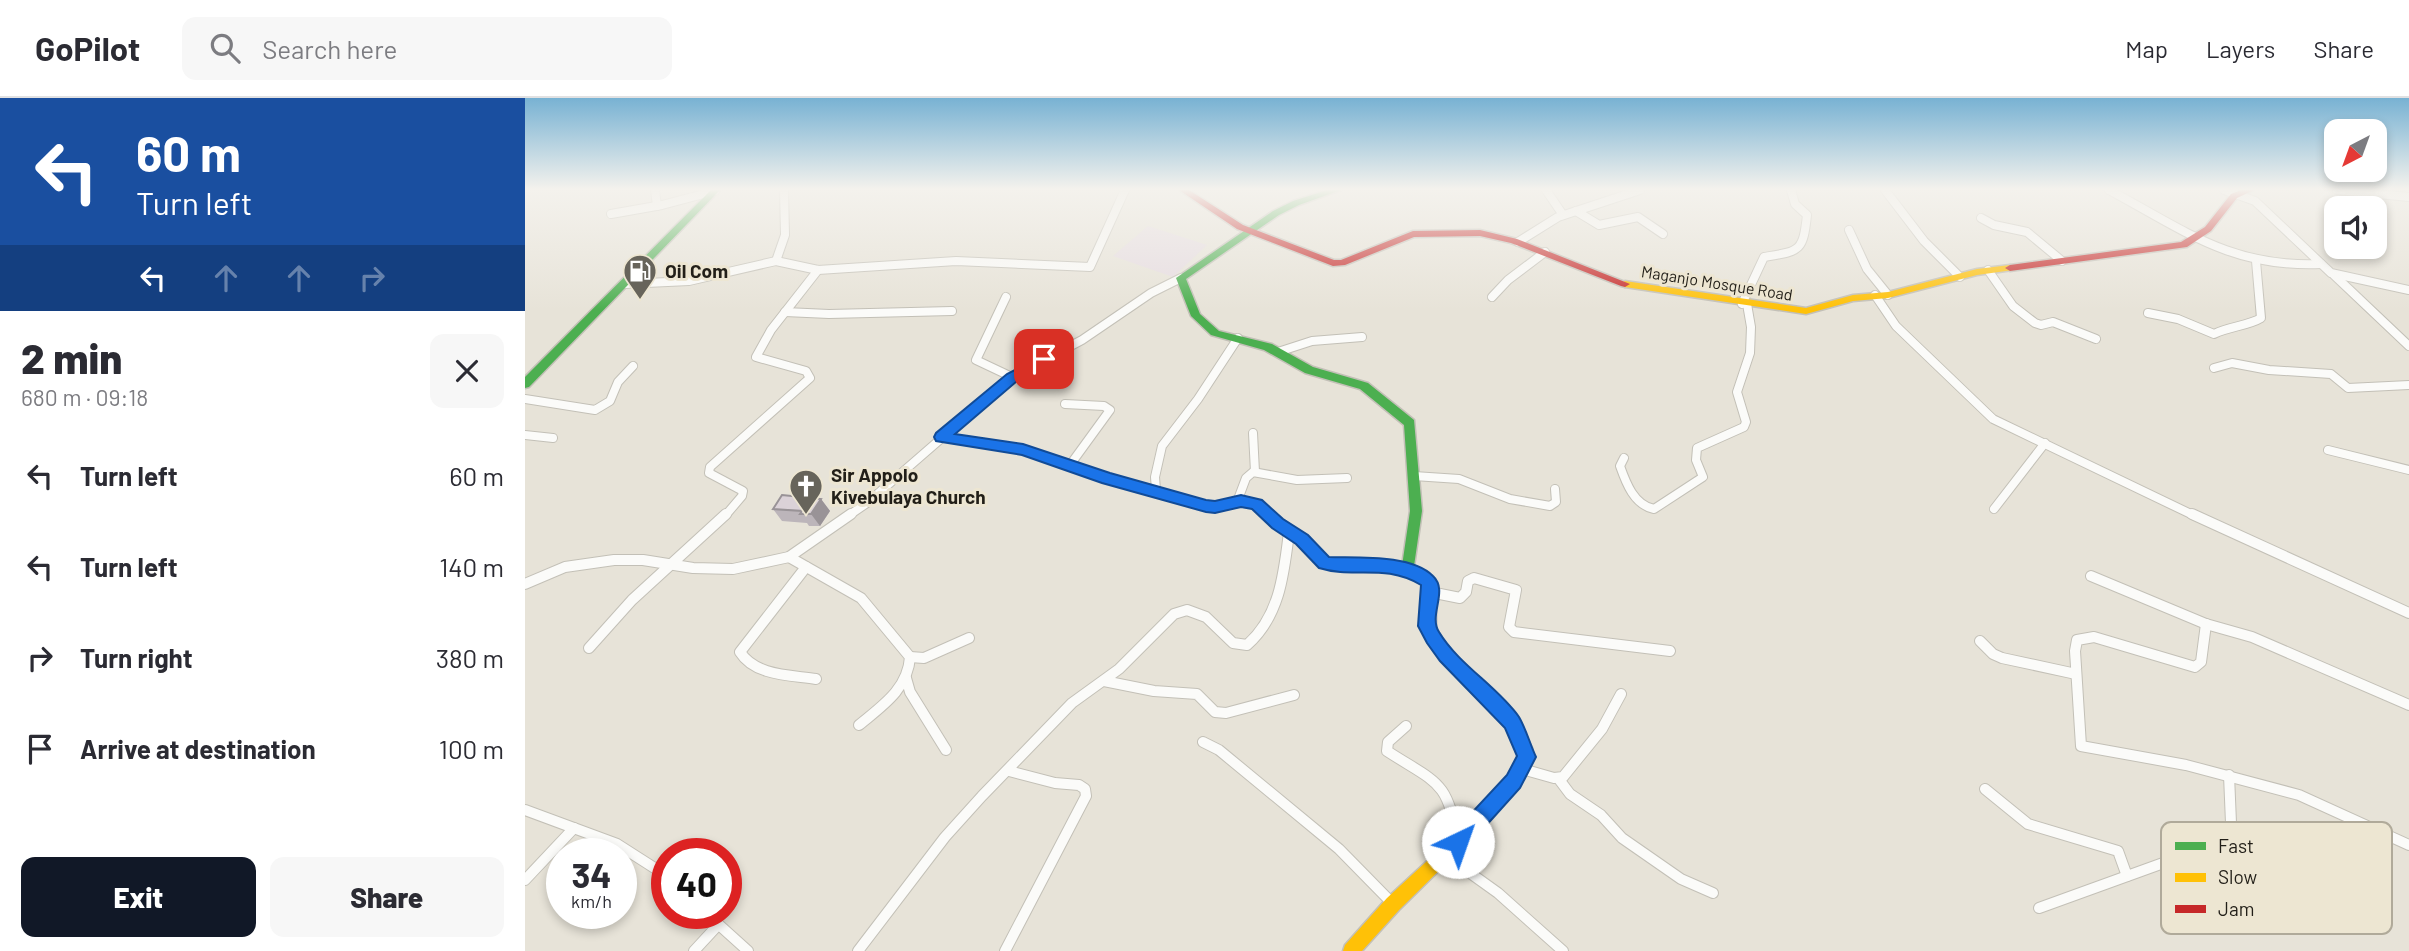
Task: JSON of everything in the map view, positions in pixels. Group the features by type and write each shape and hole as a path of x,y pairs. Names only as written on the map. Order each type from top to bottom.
{"street":[{"path":"525,384 678,230"},
{"path":"776,261 785,230"},
{"path":"625,284 689,282 776,261 818,270 956,261 1090,267 1107,230"},
{"name":"Maganjo Mosque Road","path":"1247,230 1333,263 1342,263 1413,234 1480,233 1518,242 1626,284 1744,304 1805,311 1853,298 1881,295 1988,271 2178,247 2199,237"},
{"path":"1518,242 1538,230"},
{"path":"1656,230 1663,234"},
{"path":"1624,458 1620,466 1627,484 1643,506 1654,509 1703,477 1695,461 1694,454 1697,449 1744,428 1746,422 1737,392 1750,353 1751,327 1744,304 1750,282 1764,257 1795,253 1803,247 1805,230"},
{"path":"1849,230 1896,326 1993,419 2169,504 2409,612"},
{"path":"1915,230 1960,277"},
{"path":"2017,230 2027,232 2062,261"},
{"path":"2185,230 2220,249 2256,261 2284,265 2321,264"},
{"path":"2199,237 2205,230"},
{"path":"2285,230 2409,346"},
{"path":"525,584 565,567 590,562 630,559 733,569 789,557 867,503 1012,377 1081,340 1251,231"},
{"path":"1492,297 1508,280 1545,253"},
{"path":"2148,313 2178,319 2214,334 2230,326 2257,320 2261,318 2262,309 2256,261"},
{"path":"589,648 610,629 633,599 673,565 743,494 739,488 709,473 711,467 810,378 806,371 756,357 785,312 818,270"},
{"path":"1988,271 2013,306 2035,323 2042,325 2053,322 2096,339"},
{"path":"2330,272 2409,290"},
{"path":"1181,278 1196,316 1215,333 1278,352 1309,370 1364,387 1405,418 1412,429 1416,511 1409,570"},
{"path":"1006,297 1001,314 988,332 976,360 981,365 1012,377"},
{"path":"785,312 841,314 952,311"},
{"path":"1156,490 1155,477 1162,446 1198,399 1238,338"},
{"path":"1278,352 1312,341 1362,338"},
{"path":"2214,368 2232,363 2269,370 2331,374 2349,388 2409,386"},
{"path":"525,400 595,410 610,401 618,382 633,366"},
{"path":"1065,404 1104,406 1109,411 1070,466"},
{"path":"1253,433 1255,472"},
{"path":"525,435 553,438"},
{"path":"942,437 1023,449 1070,466 1206,506 1215,507 1237,502 1256,504 1289,532 1302,539 1325,563 1380,565 1409,570 1427,580 1431,588 1427,626 1433,638 1446,656 1512,723 1525,748 1526,757 1522,769 1458,842 1393,904 1357,949"},
{"path":"1994,509 2045,443"},
{"path":"2328,450 2409,470"},
{"path":"1237,502 1246,478 1255,472 1297,480 1347,478"},
{"path":"1414,476 1459,479 1510,499 1550,506 1556,502 1555,489"},
{"path":"857,951 945,837 982,796 1072,703 1104,681 1174,614 1187,610 1206,617 1233,643 1247,645 1258,638 1278,596 1287,560 1289,532"},
{"path":"789,557 861,598 910,657 924,658 969,638"},
{"path":"806,566 740,652 742,659 752,667 816,679"},
{"path":"2091,576 2206,624 2252,638 2409,705"},
{"path":"1430,592 1459,598 1466,592 1471,579 1487,581 1516,590 1509,627 1514,632 1670,651"},
{"path":"2206,624 2199,666 2087,637 2077,640 2076,674 2081,746 2229,775 2299,795 2358,822"},
{"path":"1980,641 1993,654 2076,674"},
{"path":"859,724 895,694 906,678 910,657"},
{"path":"906,678 910,692 946,750"},
{"path":"1104,681 1162,692 1197,694 1215,712 1226,713 1294,695"},
{"path":"1558,778 1566,774 1583,756 1621,694"},
{"path":"1406,726 1388,742 1387,751 1428,774 1443,786 1454,808 1458,842"},
{"path":"1203,743 1219,750 1323,835 1393,904"},
{"path":"1522,769 1558,778 1570,794 1601,815 1622,838 1681,879 1713,892"},
{"path":"1005,951 1035,886 1057,852 1086,796 1085,789 1079,785 1055,783 1009,771"},
{"path":"2229,775 2231,822"},
{"path":"1986,789 2028,824 2118,851 2127,876"},
{"path":"525,810 612,842 651,863"},
{"path":"525,880 575,828"},
{"path":"2392,837 2409,845"},
{"path":"1445,855 1498,893 1563,951"},
{"path":"2039,908 2161,864"},
{"path":"694,951 714,929"},
{"path":"723,929 748,951"}],"shaded area":[{"path":"1144,230 1160,230 1207,245 1173,277 1113,256"}],"building":[{"path":"782,495 821,499 811,514 800,514 802,511 773,509"}],"traffic: fast":[{"path":"525,384 677,230"},
{"path":"1251,230 1181,278 1196,316 1215,333 1268,347 1309,370 1364,386 1410,423 1416,511 1408,566 1409,570 1430,584 1429,629"}],"traffic: slow":[{"path":"1625,284 1806,311 1853,298 1888,295 1977,272 2010,268"},
{"path":"1351,951 1393,904 1458,842 1513,781 1526,757 1525,748 1512,723 1446,656 1429,629"}],"traffic: jam":[{"path":"1247,230 1333,263 1342,263 1413,234 1480,233 1514,241 1625,284"},
{"path":"2010,268 2184,245 2207,230"}],"place":[{"name":"Oil Com","path":"640,301"},
{"name":"Sir Appolo Kivebulaya Church","path":"806,516"}],"route":[{"path":"1044,359 1012,377 942,437 1023,449 1108,478 1206,506 1215,507 1241,501 1256,504 1289,532 1302,539 1325,563 1380,565 1409,570 1427,580 1431,588 1427,626 1433,638 1446,656 1512,723 1525,748 1526,757 1522,769 1513,782 1458,842"}]}
